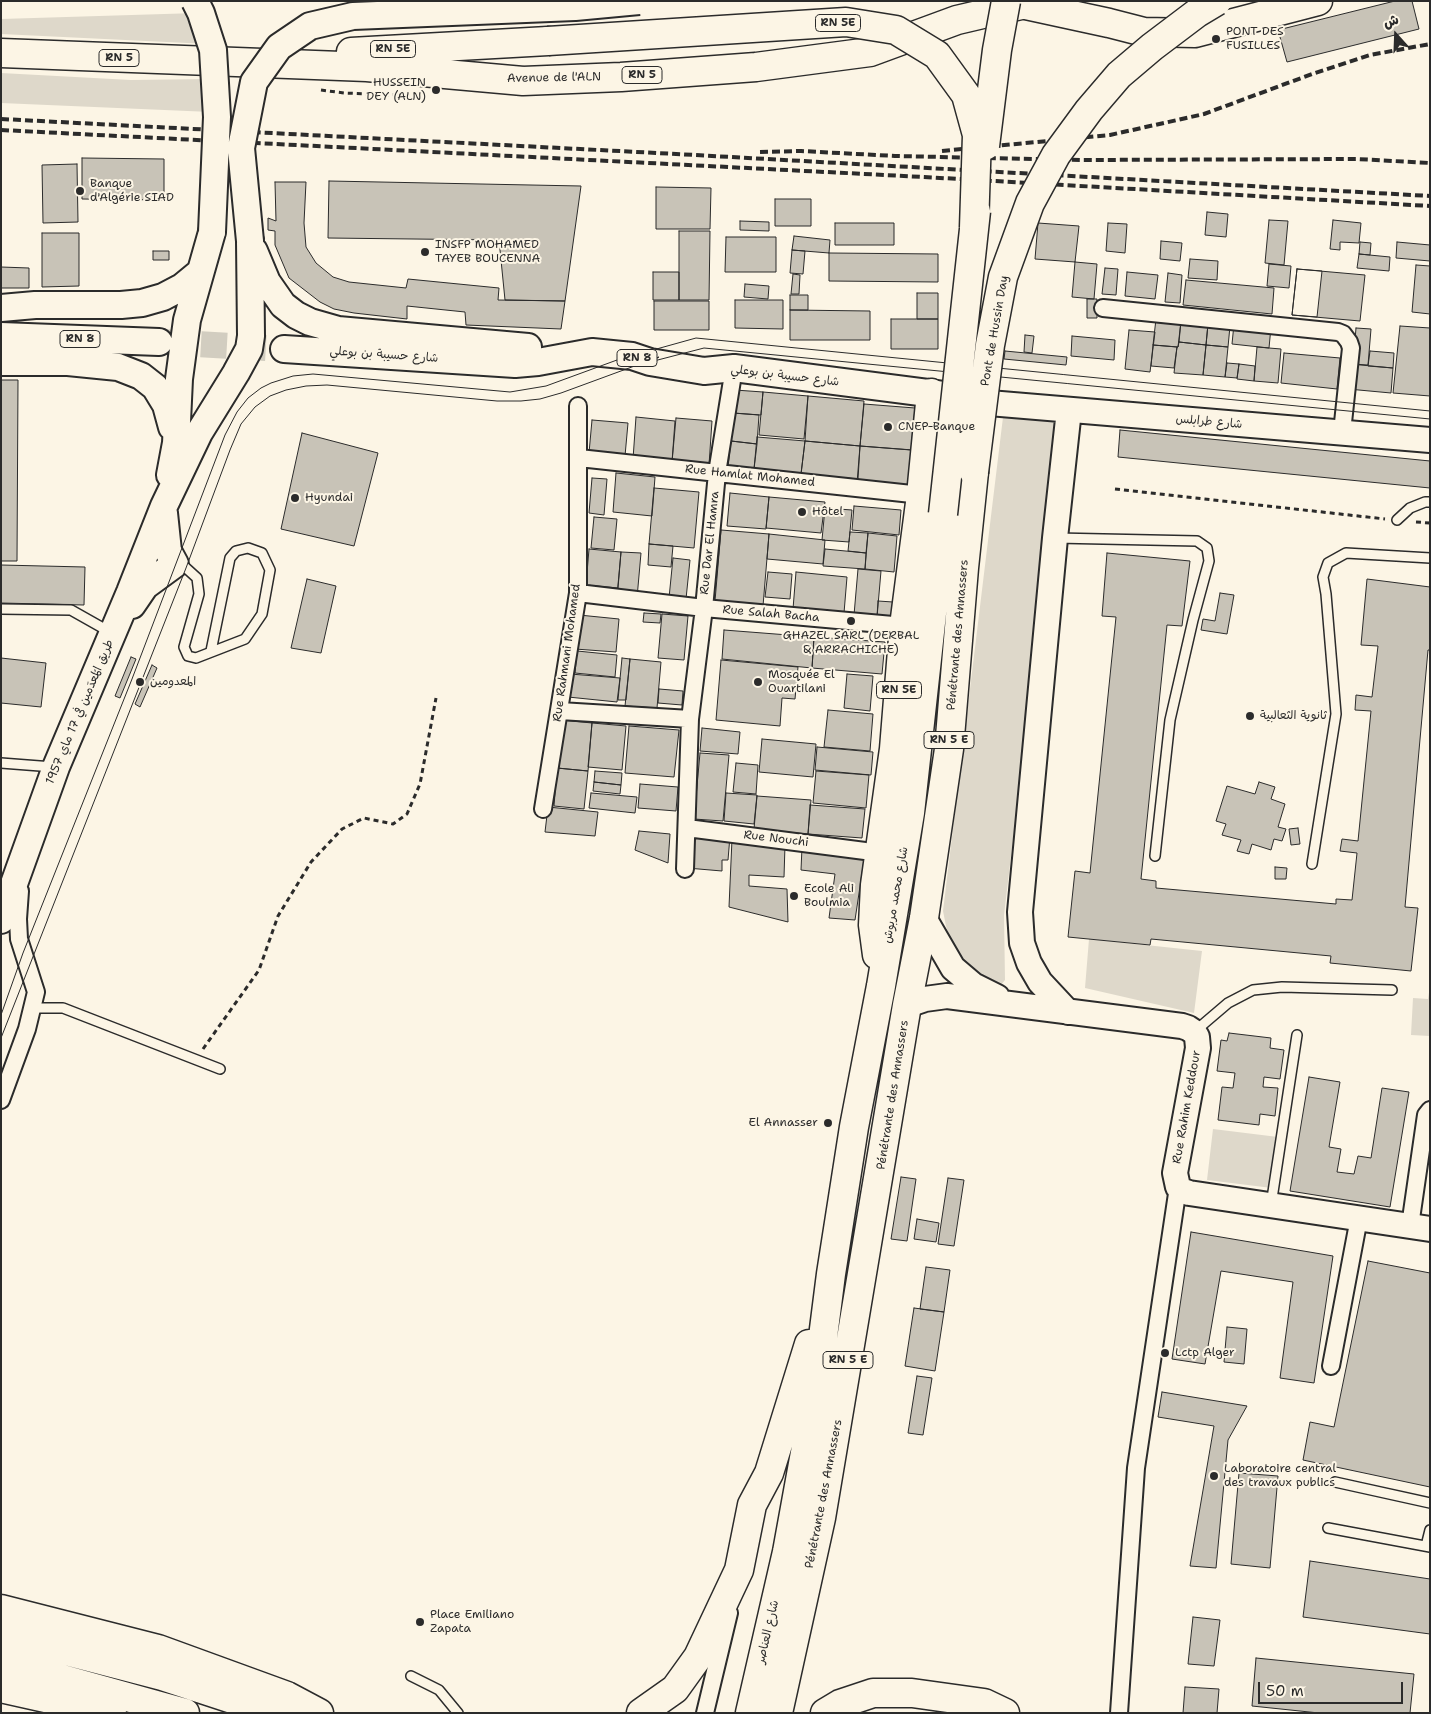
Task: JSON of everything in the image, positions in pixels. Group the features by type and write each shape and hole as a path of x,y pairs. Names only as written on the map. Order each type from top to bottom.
{"highway":[{"name":"Pont de Hussin Day","path":"974,472 990,345 1003,277 1030,204 1056,155 1089,110 1119,75 1196,13 1217,1"},
{"path":"974,228 996,50 1023,2 1144,32 1195,33 1318,1"},
{"name":"Avenue de l'ALN","path":"1,53 367,67 523,81 621,77 756,67 870,52 957,20 1023,2"},
{"name":"RN 5E","path":"237,61 846,22 896,30 937,55 966,95 977,135 974,228"},
{"name":"شارع محمد مربوش","path":"831,1274 854,1127 881,986 910,813 974,228"},
{"name":"RN 5E","path":"881,986 873,915 894,749 904,626 921,495 931,393"},
{"name":"Pénétrante des Annassers","path":"778,1713 821,1518 907,1005 924,918 948,749 974,472"},
{"path":"641,1713 675,1689 698,1657 740,1570 752,1505 769,1473 831,1274"},
{"name":"شارع العناصر","path":"750,1713 787,1552 816,1392 831,1274"},
{"path":"1,1609 158,1649 287,1696 319,1713"},
{"path":"1,1634 162,1676 275,1713"},
{"path":"1,1662 185,1713"},
{"path":"1,1688 102,1712"},
{"path":"824,1713 840,1704 873,1693 912,1692 984,1703 1005,1713"}],"main road":[{"path":"114,631 145,586 175,564 168,551 164,506 176,443 182,351 187,320 212,232 217,117 213,50 196,1"},
{"path":"164,506 200,433 248,349 251,336 250,241 241,148 254,82 279,47 310,26 353,16 575,6 639,1"},
{"path":"250,241 274,294 283,305 310,322 338,330 592,352"},
{"path":"1,308 35,305 121,305 142,303 163,297 182,287 199,273"},
{"name":"RN 8","path":"1,336 160,342"},
{"name":"شارع حسيبة بن بوعلي","path":"284,348 515,364 538,362 592,352 632,356 650,362 704,371 734,368 893,390 931,393 989,403"},
{"path":"1,362 76,363 118,367 141,376 155,387 166,404 176,443"},
{"name":"شارع طرابلس","path":"989,403 1430,440"},
{"path":"924,918 945,956 961,977 980,989 1022,1006 1016,950 1020,934 1021,900 1070,410"},
{"name":"طريق المُعدَمين في 17 ماي 1957","path":"1,920 56,767 114,631 164,506"},
{"path":"1020,934 1025,953 1034,973 1068,1012"},
{"name":"Rue Rahim Keddour","path":"907,1005 924,999 947,996 1182,1026 1194,1032 1197,1037 1198,1048 1175,1173 1178,1187"},
{"path":"1178,1187 1189,1193 1420,1228"}],"street":[{"path":"1103,308 1343,334 1350,342 1351,348 1342,432"},
{"name":"Rue Dar El Hamra","path":"685,869 690,719 718,473 734,368"},
{"name":"Rue Rahmani Mohamed","path":"543,809 578,593 578,406"},
{"name":"Rue Hamlat Mohamed","path":"579,458 921,495"},
{"name":"Rue Salah Bacha","path":"578,593 704,608 904,626"},
{"path":"560,711 690,719"},
{"name":"Rue Nouchi","path":"687,828 865,851"},
{"path":"1,1100 28,1029 36,992 18,932 18,910 24,859"},
{"path":"1420,1228 1426,1115 1430,1110"},
{"path":"1119,1713 1136,1468 1178,1187"},
{"path":"1332,1366 1359,1218"},
{"path":"706,1713 740,1570"}],"lane":[{"path":"1397,520 1410,508 1424,502 1430,502"},
{"path":"1056,538 1197,541 1207,548 1209,561 1170,720 1155,856"},
{"path":"175,564 186,568 197,578 199,594 184,648 188,656 196,658 245,639 262,614 270,570 262,553 248,548 236,551 230,558 211,651"},
{"path":"1312,864 1336,714 1323,577 1328,563 1346,553 1430,558"},
{"path":"1,609 71,610 114,631"},
{"path":"1,763 56,767"},
{"path":"1194,1032 1228,1003 1252,990 1282,987 1392,990"},
{"path":"34,1008 63,1008 220,1069"},
{"path":"1270,1205 1297,1035"},
{"path":"1335,1482 1430,1502"},
{"path":"1328,1528 1428,1546 1430,1530"},
{"path":"411,1676 439,1690 458,1713"}],"path":[{"path":"1115,489 1430,524"},
{"path":"196,1060 259,970 278,916 311,862 342,829 364,818 393,824 407,814 420,784 436,698"}],"shaded area":[{"path":"197,13 208,44 1,34 1,19"},
{"path":"1,73 131,80 209,79 211,112 1,103"},
{"path":"1004,409 1058,419 1050,527 1004,915 1005,980 1001,985 995,984 976,973 963,960 951,941 943,911"},
{"path":"1089,939 1202,951 1194,1013 1085,988"},
{"path":"1430,986 1430,1036 1411,1035 1413,998 1428,999"},
{"path":"1213,1129 1278,1137 1272,1188 1207,1180"}],"building":[{"path":"1395,1 1412,1 1419,29 1287,62 1278,30"},
{"path":"82,158 164,159 164,200 82,199"},
{"path":"77,164 78,222 43,223 42,165"},
{"path":"329,181 581,186 565,301 505,300 499,240 328,238"},
{"path":"275,182 306,182 304,223 306,247 316,263 333,277 349,282 406,288 408,279 499,288 498,300 565,301 561,329 466,325 465,312 407,306 407,319 354,313 334,309 320,302 289,278 275,245 275,231 268,230 268,218 276,221"},
{"path":"656,187 711,188 710,229 656,229"},
{"path":"775,199 811,199 811,226 775,226"},
{"path":"1207,212 1228,214 1226,237 1205,235"},
{"path":"1269,220 1288,221 1284,265 1265,263"},
{"path":"1333,220 1361,223 1359,243 1340,242 1340,250 1330,249"},
{"path":"740,221 769,222 769,231 740,230"},
{"path":"835,223 894,223 894,245 835,245"},
{"path":"1038,223 1079,226 1075,262 1035,259"},
{"path":"1108,223 1127,224 1125,253 1106,251"},
{"path":"679,231 710,231 709,300 679,300"},
{"path":"42,233 79,233 79,286 42,287"},
{"path":"794,236 830,240 829,253 792,250"},
{"path":"726,237 776,237 776,272 725,272"},
{"path":"1161,241 1182,243 1180,261 1160,259"},
{"path":"1360,242 1371,243 1370,255 1359,254"},
{"path":"1397,242 1430,245 1430,261 1396,258"},
{"path":"792,250 805,251 803,274 790,273"},
{"path":"153,251 169,251 169,260 153,260"},
{"path":"829,253 938,254 938,282 829,281"},
{"path":"1359,254 1390,257 1389,271 1357,268"},
{"path":"1190,259 1218,261 1217,280 1188,278"},
{"path":"1075,262 1097,264 1094,299 1072,297"},
{"path":"1269,264 1291,266 1289,288 1267,286"},
{"path":"1416,265 1430,266 1430,314 1412,312"},
{"path":"1,267 29,268 29,288 1,288"},
{"path":"1105,268 1118,269 1116,295 1102,294"},
{"path":"1297,269 1365,275 1360,321 1292,315"},
{"path":"1297,269 1322,271 1317,317 1292,315"},
{"path":"653,272 679,272 679,300 653,300"},
{"path":"1127,272 1158,275 1155,299 1125,296"},
{"path":"1168,273 1182,275 1180,303 1165,302"},
{"path":"793,274 800,275 799,294 791,294"},
{"path":"1186,280 1274,288 1272,314 1183,305"},
{"path":"745,284 769,286 768,299 744,297"},
{"path":"917,293 938,293 938,319 917,319"},
{"path":"790,295 808,295 808,310 790,310"},
{"path":"1087,299 1097,299 1097,318 1087,318"},
{"path":"735,300 783,300 783,329 735,328"},
{"path":"654,301 709,301 709,330 654,330"},
{"path":"790,310 870,311 870,340 790,340"},
{"path":"891,319 938,319 938,349 891,349"},
{"path":"1156,319 1181,321 1178,347 1153,345"},
{"path":"1181,321 1208,324 1206,345 1179,342"},
{"path":"1208,324 1230,326 1228,347 1206,345"},
{"path":"1234,324 1271,327 1269,348 1232,344"},
{"path":"1400,326 1430,328 1430,396 1393,393"},
{"path":"1356,328 1371,329 1368,365 1353,364"},
{"path":"1129,330 1155,332 1150,372 1125,369"},
{"path":"1025,335 1034,336 1032,353 1024,352"},
{"path":"1072,336 1115,340 1114,360 1071,356"},
{"path":"1179,342 1206,345 1203,375 1174,373"},
{"path":"1153,345 1177,347 1174,368 1151,366"},
{"path":"1206,345 1228,347 1225,377 1203,375"},
{"path":"1257,347 1281,349 1278,383 1254,381"},
{"path":"1005,351 1067,357 1066,365 1004,359"},
{"path":"1370,351 1394,353 1393,368 1368,366"},
{"path":"1284,353 1340,358 1337,389 1281,383"},
{"path":"1227,363 1239,364 1237,378 1225,377"},
{"path":"1239,364 1255,366 1254,381 1237,379"},
{"path":"1350,364 1393,368 1391,393 1348,389"},
{"path":"1,380 18,380 17,561 1,561"},
{"path":"735,390 763,392 761,415 733,413"},
{"path":"763,392 808,396 804,439 759,435"},
{"path":"808,396 864,401 860,446 805,441"},
{"name":"CNEP-Banque","path":"864,404 915,408 911,450 860,446"},
{"path":"733,413 759,415 757,444 731,441"},
{"path":"636,417 675,421 672,462 633,459"},
{"path":"676,418 712,421 709,465 672,462"},
{"path":"592,420 628,423 625,456 589,453"},
{"path":"1120,430 1430,461 1430,488 1118,457"},
{"path":"302,433 378,453 354,546 281,529"},
{"path":"757,437 805,441 801,474 754,469"},
{"path":"731,441 757,444 754,469 728,467"},
{"path":"805,441 860,446 858,479 801,474"},
{"path":"860,446 913,450 909,487 857,483"},
{"path":"616,473 655,477 652,516 613,512"},
{"path":"592,478 607,479 604,515 589,513"},
{"path":"654,488 699,492 694,548 649,544"},
{"path":"730,493 769,497 766,529 727,526"},
{"path":"769,497 825,502 821,533 766,528"},
{"path":"854,506 901,510 899,535 852,530"},
{"path":"825,508 852,510 849,542 822,540"},
{"path":"594,517 617,519 614,550 591,548"},
{"path":"721,530 769,534 763,606 715,601"},
{"path":"850,532 868,533 866,553 848,551"},
{"path":"868,533 897,536 894,572 865,569"},
{"path":"769,534 825,540 823,564 767,559"},
{"path":"649,544 673,546 671,567 648,565"},
{"path":"589,549 621,552 618,588 586,585"},
{"path":"825,549 866,553 865,569 823,566"},
{"path":"621,552 641,553 637,598 617,596"},
{"path":"1107,553 1190,561 1182,626 1167,625 1141,879 1156,881 1156,888 1336,904 1336,899 1352,900 1357,853 1340,851 1342,839 1358,841 1371,711 1355,710 1356,695 1372,697 1378,646 1361,645 1367,579 1430,587 1430,650 1428,650 1405,907 1418,908 1411,971 1330,963 1331,956 1151,939 1150,945 1068,937 1075,871 1090,873 1116,617 1102,616"},
{"path":"673,558 690,560 686,599 669,598"},
{"path":"1,565 85,567 84,605 1,603"},
{"path":"858,569 881,571 877,617 854,615"},
{"path":"768,572 792,574 790,599 765,597"},
{"path":"796,572 847,577 844,613 793,609"},
{"path":"307,579 336,586 321,653 291,648"},
{"path":"1220,593 1234,595 1227,634 1201,630 1203,619 1215,621"},
{"path":"878,601 893,602 892,618 877,617"},
{"path":"644,613 661,614 660,623 643,622"},
{"path":"662,614 688,616 684,660 658,658"},
{"path":"579,615 619,619 616,652 575,649"},
{"path":"724,630 814,637 812,668 722,659"},
{"path":"814,637 885,642 882,674 812,668"},
{"path":"577,651 617,655 615,677 575,673"},
{"path":"131,657 136,659 120,698 115,696"},
{"path":"1,658 46,663 41,707 1,703"},
{"path":"622,658 630,659 626,700 618,700"},
{"path":"630,659 661,662 657,708 625,706"},
{"name":"Mosquée El Ouartilani","path":"721,660 798,667 795,699 782,698 780,726 716,720"},
{"path":"152,665 157,668 140,707 135,704"},
{"path":"570,674 620,678 617,702 568,697"},
{"path":"847,674 873,676 870,711 844,708"},
{"path":"659,689 683,691 682,705 658,703"},
{"path":"828,710 873,714 870,751 824,747"},
{"path":"562,720 592,723 588,771 557,768"},
{"path":"592,723 626,726 622,770 588,767"},
{"path":"629,726 679,730 674,777 625,773"},
{"path":"702,728 740,732 738,754 700,751"},
{"path":"762,739 816,744 813,777 759,772"},
{"path":"817,747 873,752 871,775 815,770"},
{"path":"700,753 729,755 723,821 694,819"},
{"path":"736,763 758,765 756,794 733,792"},
{"path":"557,768 588,771 584,809 554,806"},
{"path":"595,771 622,773 621,785 594,782"},
{"path":"816,771 869,775 866,808 813,803"},
{"path":"594,782 621,785 620,794 593,791"},
{"path":"1259,782 1275,787 1271,799 1285,804 1278,827 1286,829 1282,841 1274,839 1271,850 1252,844 1249,854 1237,851 1241,840 1222,835 1226,824 1216,821 1227,786 1255,794"},
{"path":"640,784 678,787 676,811 638,808"},
{"path":"591,793 637,797 635,813 589,808"},
{"path":"726,793 757,795 754,824 724,821"},
{"path":"757,796 811,800 808,834 754,829"},
{"path":"810,805 865,809 862,838 808,834"},
{"path":"548,807 598,812 595,836 545,832"},
{"path":"1298,828 1300,844 1291,845 1289,829"},
{"path":"639,831 670,834 668,863 635,850"},
{"path":"690,833 730,836 728,860 722,860 722,871 687,868"},
{"path":"732,839 785,845 784,877 749,875 749,886 787,889 788,922 729,907"},
{"path":"802,847 865,853 855,920 829,918 835,874 801,870"},
{"path":"1275,867 1287,868 1286,879 1275,879"},
{"path":"1229,1033 1271,1038 1270,1048 1284,1050 1280,1079 1264,1077 1263,1087 1278,1088 1275,1116 1260,1114 1259,1125 1218,1120 1222,1087 1233,1088 1235,1073 1217,1071 1221,1040 1227,1041"},
{"path":"1309,1077 1340,1082 1329,1147 1341,1149 1337,1172 1354,1174 1358,1156 1371,1158 1382,1088 1409,1092 1390,1207 1290,1191"},
{"path":"901,1177 916,1179 907,1241 891,1239"},
{"path":"948,1178 964,1180 954,1246 938,1244"},
{"path":"917,1219 939,1223 936,1242 914,1239"},
{"path":"1191,1232 1333,1256 1314,1383 1280,1378 1293,1282 1221,1271 1205,1364 1172,1359"},
{"path":"1368,1261 1430,1273 1430,1487 1303,1460 1310,1422 1334,1427"},
{"path":"926,1267 950,1270 944,1312 920,1309"},
{"path":"914,1308 944,1312 935,1371 905,1366"},
{"path":"1227,1327 1247,1329 1244,1364 1224,1362"},
{"path":"917,1376 932,1378 923,1435 908,1433"},
{"path":"1162,1392 1247,1406 1228,1440 1216,1568 1190,1566 1214,1426 1158,1417"},
{"path":"1239,1473 1278,1476 1270,1568 1231,1564"},
{"path":"1310,1561 1430,1579 1430,1634 1303,1617"},
{"path":"1193,1617 1220,1620 1214,1666 1188,1664"},
{"path":"1256,1658 1414,1674 1410,1713 1319,1713 1252,1706"},
{"path":"1185,1687 1219,1689 1217,1713 1183,1713"}],"tunnel":[{"path":"162,342 284,349"}],"tram line":[{"path":"1,1015 23,953 132,679 225,435 237,412 248,398 271,383 293,376 313,374 510,392 546,386 617,360 696,338 1430,411"},
{"path":"1,1038 186,568 230,450 241,424 255,407 270,396 306,386 327,385 497,401 540,399 659,357 650,362 704,348 1430,419"}],"railway":[{"path":"942,151 1110,135 1204,114 1312,74 1370,55 1430,44"},
{"path":"1,119 1430,196"},
{"path":"1,130 924,177 1430,206"},
{"path":"760,152 801,151 895,156 1082,160 1357,159 1430,163"}],"place":[{"name":"PONT DES FUSILLES","path":"1216,39"},
{"name":"HUSSEIN DEY (ALN)","path":"436,90"},
{"name":"Banque d'Algérie SIAD","path":"80,191"},
{"name":"INSFP MOHAMED TAYEB BOUCENNA","path":"425,252"},
{"name":"CNEP-Banque","path":"888,427"},
{"name":"Hyundai","path":"295,498"},
{"name":"Hôtel","path":"802,512"},
{"name":"GHAZEL SARL (DERBAL & ARRACHICHE)","path":"851,621"},
{"name":"المعدومين","path":"140,682"},
{"name":"Mosquée El Ouartilani","path":"758,682"},
{"name":"ثانوية الثعالبية","path":"1250,716"},
{"name":"Ecole Ali Boulmia","path":"794,896"},
{"name":"El Annasser","path":"828,1123"},
{"name":"Lctp Alger","path":"1165,1353"},
{"name":"Laboratoire central des travaux publics","path":"1214,1476"},
{"name":"Place Emiliano Zapata","path":"420,1622"}]}
